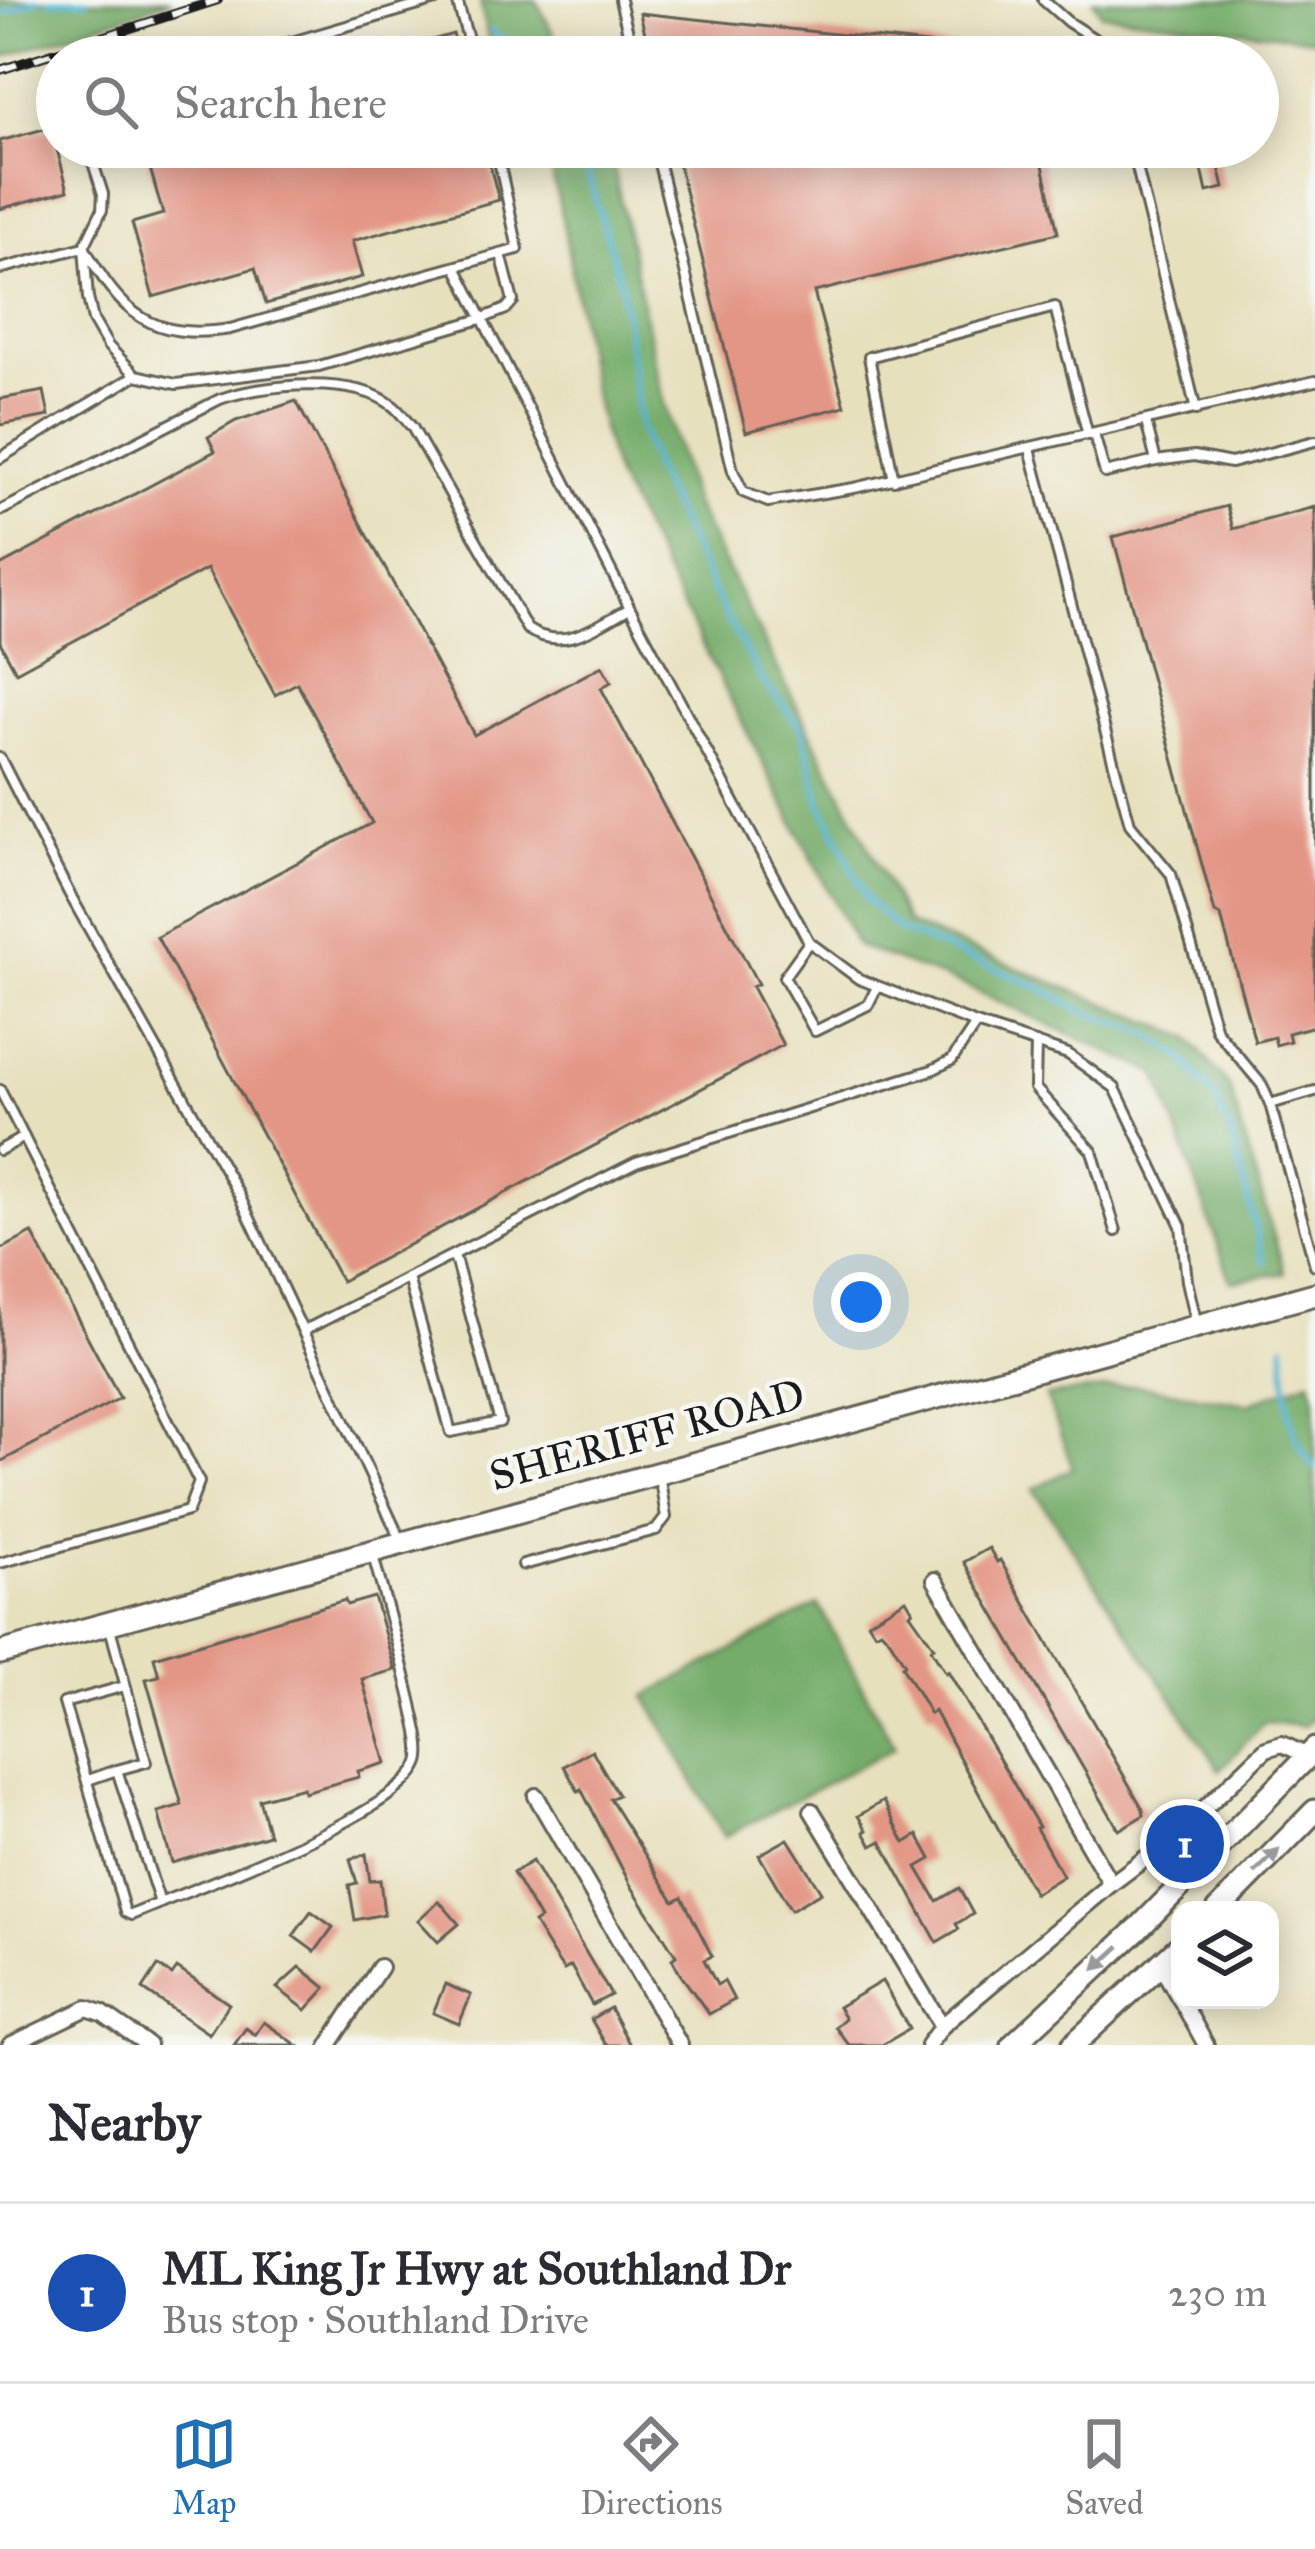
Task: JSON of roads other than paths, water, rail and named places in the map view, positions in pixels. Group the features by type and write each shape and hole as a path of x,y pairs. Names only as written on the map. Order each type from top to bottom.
{"main road":[{"name":"SHERIFF ROAD","path":"0,1653 1315,1294"},
{"path":"1013,2045 1312,1758"},
{"path":"1227,1901 1315,1811"},
{"path":"1073,2045 1171,1954"}],"street":[{"path":"935,1580 1111,1884"},
{"path":"928,2045 942,2026 1179,1833 1266,1749 1282,1744 1312,1758"},
{"path":"536,1796 680,2045"},
{"path":"812,1811 942,2026"},
{"path":"1160,1964 1171,1984"},
{"path":"328,2045 380,1966"},
{"path":"10,2045 87,2008 148,2045"},
{"path":"1185,2009 1206,2045"}],"lane":[{"path":"318,36 436,0"},
{"path":"457,0 467,36"},
{"path":"620,0 629,36"},
{"path":"1043,0 1090,36"},
{"path":"95,168 104,194 102,210 84,247 93,320 108,346 136,375 176,384 320,366 481,319 513,301 501,254"},
{"path":"84,247 112,294 141,319 169,331 195,334 230,329 518,249 501,168"},
{"path":"661,168 734,471 743,492 768,502 894,480 1315,381"},
{"path":"1137,168 1196,410"},
{"path":"0,269 84,247"},
{"path":"456,267 630,608 809,942 841,969 877,987 1036,1042 1089,1067 1115,1088 1181,1226 1186,1281 1197,1326"},
{"path":"894,480 869,357 1055,307 1105,473 1194,456 1231,463 1315,441"},
{"path":"0,458 136,375"},
{"path":"0,511 220,399 246,390 305,384 345,388 392,404 412,427 527,629 544,640 565,639 630,608"},
{"path":"1146,422 1156,461"},
{"path":"1030,448 1130,824 1171,874 1216,1030 1262,1085 1270,1103 1315,1265"},
{"path":"0,758 69,893 239,1196 402,1543"},
{"path":"809,942 784,977 815,1031 868,1005 877,987"},
{"path":"303,1331 636,1162 932,1070 952,1060 976,1024"},
{"path":"1036,1042 1035,1088 1092,1151 1116,1231"},
{"path":"0,1090 199,1482 188,1511 0,1563"},
{"path":"1270,1103 1315,1091"},
{"path":"0,1150 24,1137"},
{"path":"408,1278 451,1432 500,1422 454,1255"},
{"path":"523,1565 656,1530 666,1517 658,1473"},
{"path":"125,1686 64,1703 130,1916 282,1854 385,1799 416,1773 421,1756 419,1734 372,1551"},
{"path":"88,1780 146,1762 108,1623"},
{"path":"117,1771 160,1903"}],"waterway":[{"path":"0,14 38,0"},
{"path":"49,0 86,0"},
{"path":"492,31 497,36"},
{"path":"586,168 621,284 640,426 656,474 725,615 763,681 802,728 820,800 867,900 899,930 1035,985 1085,1012 1142,1031 1181,1056 1215,1097 1232,1136 1264,1262"},
{"path":"1284,1344 1292,1425 1315,1467"}],"railway":[{"path":"106,36 218,0"},
{"path":"0,70 36,58"}],"place":[{"name":"ML King Jr Hwy at Southland Dr","path":"1185,1844"}]}
